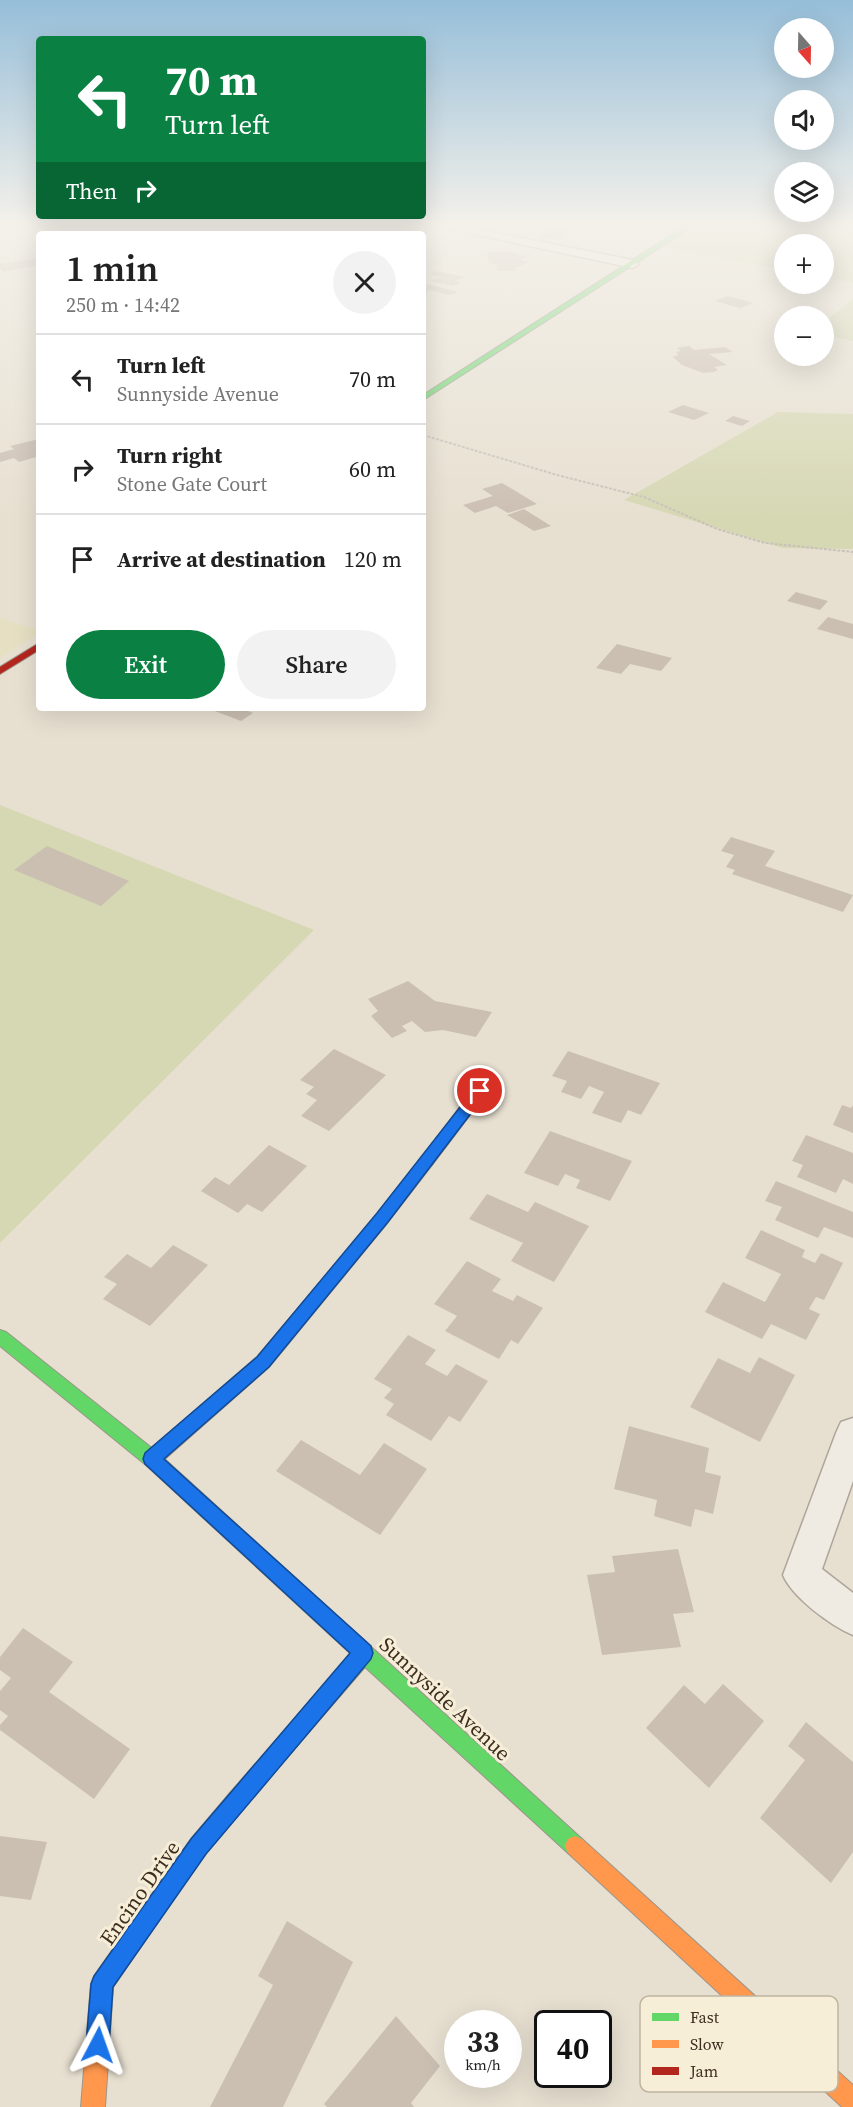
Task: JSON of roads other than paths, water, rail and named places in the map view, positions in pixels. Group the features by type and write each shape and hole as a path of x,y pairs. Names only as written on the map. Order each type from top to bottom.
{"street":[{"path":"426,396 540,323"},
{"path":"0,671 36,647"},
{"path":"152,1459 263,1362 383,1218 480,1091"},
{"name":"Sunnyside Avenue","path":"0,1337 152,1459 738,1996"},
{"path":"853,1433 801,1575 853,1617"},
{"name":"Encino Drive","path":"93,2107 102,1984 198,1846 364,1653"},
{"name":"Sunnyside Avenue","path":"838,2087 853,2101"}]}
